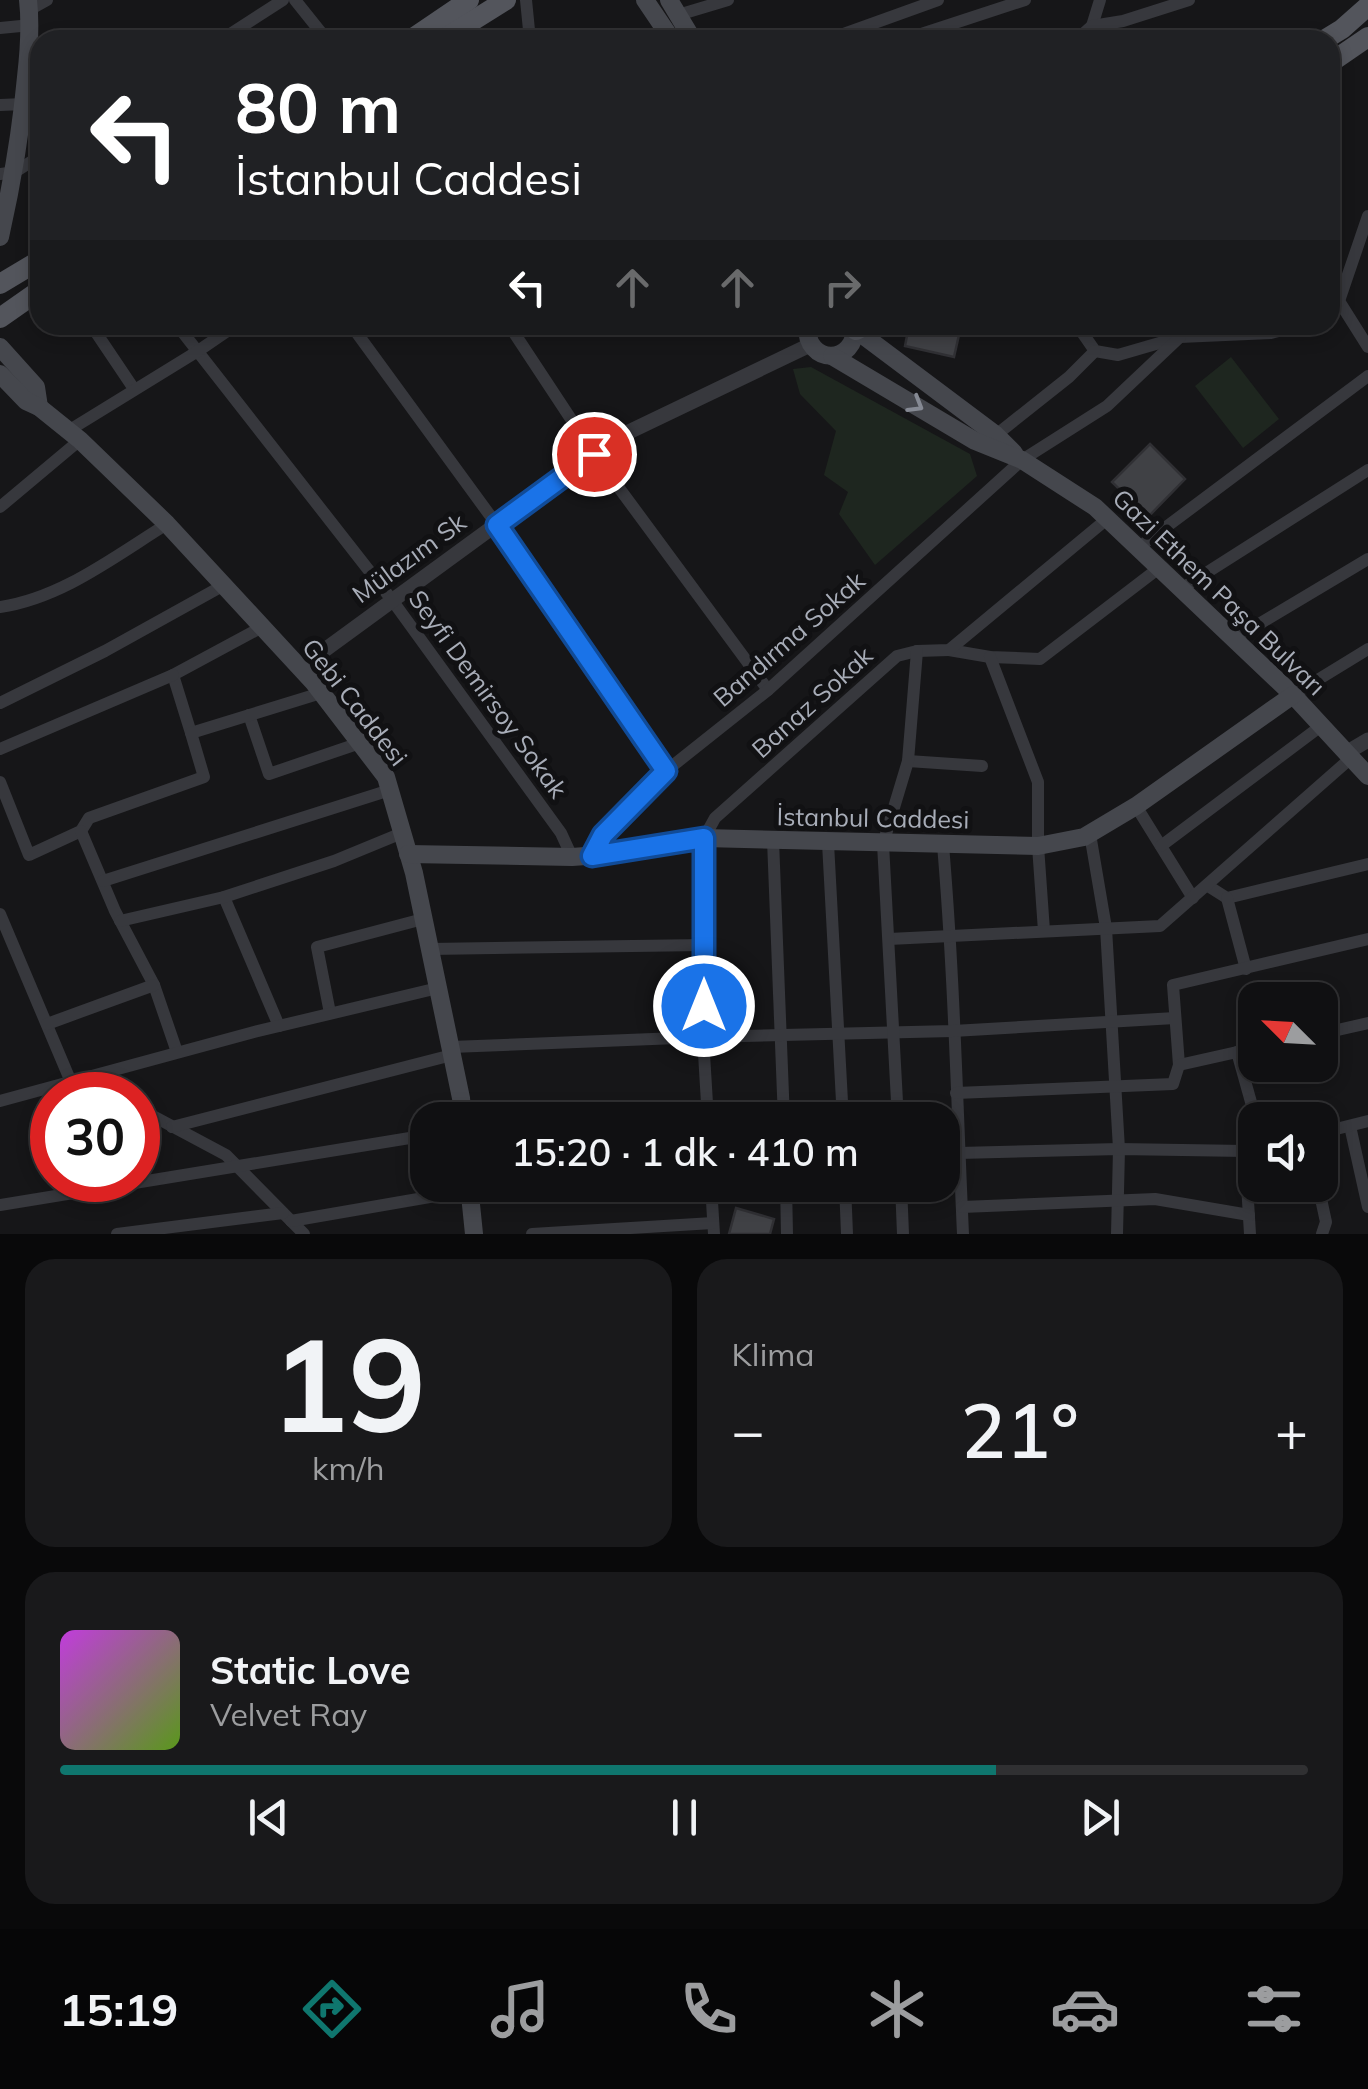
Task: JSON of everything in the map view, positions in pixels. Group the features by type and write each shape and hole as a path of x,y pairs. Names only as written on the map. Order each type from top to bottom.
{"main road":[{"path":"425,30 469,0"},
{"path":"458,30 506,0"},
{"path":"645,0 665,30"},
{"path":"1340,30 1368,6"},
{"path":"673,8 686,30"},
{"path":"0,237 7,173 24,104 29,12"},
{"path":"1340,56 1368,38"},
{"path":"0,284 30,266"},
{"path":"0,318 30,297"},
{"path":"807,335 810,345"},
{"path":"832,356 851,345 855,335"},
{"name":"Gazi Ethem Paşa Bulvarı","path":"869,335 996,434 1022,460"},
{"name":"Gazi Ethem Paşa Bulvarı","path":"810,345 975,440 1022,460 1095,508 1293,695 1368,776"},
{"name":"Gebi Caddesi","path":"0,347 36,387 40,408"},
{"name":"Gebi Caddesi","path":"0,374 26,400 74,435 167,524 300,668 386,778 430,949 460,1102"},
{"name":"İstanbul Caddesi","path":"408,854 572,858 704,838 1038,846 1090,834 1293,695"},
{"path":"471,1202 474,1234"}],"street":[{"path":"0,28 47,0"},
{"path":"236,30 283,0"},
{"path":"295,0 319,30"},
{"path":"526,0 529,30"},
{"path":"673,8 728,0"},
{"path":"856,30 938,0"},
{"path":"934,30 1025,0"},
{"path":"1087,30 1100,0"},
{"path":"1092,26 1123,22 1189,0"},
{"path":"0,105 24,104"},
{"path":"7,173 30,161"},
{"path":"1340,291 1368,216"},
{"path":"1340,311 1368,348"},
{"path":"98,335 134,389"},
{"name":"Seyfi Demirsoy Sokak","path":"184,335 392,600 561,832 572,858"},
{"path":"0,507 74,435 134,389 221,335"},
{"path":"358,335 497,525 666,771"},
{"path":"516,335 594,454 768,690"},
{"path":"1084,335 1095,351 1118,355 1180,337 1226,335"},
{"name":"Bandırma Sokak","path":"592,856 603,835 666,771 768,690 1022,460 1107,406 1180,337"},
{"name":"Mülazım Sk","path":"300,668 612,440 810,345"},
{"path":"996,434 1069,377 1095,351"},
{"path":"1138,548 1368,376"},
{"path":"1181,589 1368,470"},
{"path":"949,650 1107,519"},
{"path":"0,607 70,584 167,524"},
{"path":"1234,639 1368,558"},
{"name":"Banaz Sokak","path":"704,838 715,818 897,656 949,650 1040,659 1159,568"},
{"path":"0,703 224,585"},
{"path":"0,749 173,675 262,627"},
{"path":"1293,695 1368,649"},
{"path":"897,1102 883,844 908,760 917,652"},
{"path":"990,657 1038,782 1044,931"},
{"path":"0,782 29,855 81,831 89,818 204,777 173,675"},
{"path":"192,734 321,693"},
{"path":"249,716 270,774 360,743"},
{"path":"1161,846 1322,726"},
{"path":"890,939 1160,926 1368,740"},
{"path":"908,760 982,766"},
{"path":"102,881 390,790"},
{"path":"1136,806 1194,898"},
{"path":"81,831 120,921 154,985 178,1052"},
{"path":"120,921 224,898 402,833"},
{"path":"1090,834 1106,928 1120,1150 1117,1234"},
{"path":"704,838 707,1102"},
{"path":"773,840 783,1102"},
{"path":"828,842 842,1102"},
{"path":"943,845 956,1102"},
{"path":"1227,898 1368,864"},
{"path":"1208,886 1227,898 1246,969"},
{"path":"224,898 279,1026"},
{"path":"0,914 47,1024 72,1072"},
{"path":"330,1014 317,947 423,919"},
{"path":"956,1093 1173,1084 1179,1065 1173,986 1368,939"},
{"path":"430,949 704,945"},
{"path":"47,1024 154,985"},
{"path":"108,1072 438,988"},
{"path":"172,1126 451,1052 704,1037 953,1031 1175,1018"},
{"path":"1338,1030 1368,1023"},
{"path":"1179,1065 1237,1052 1251,1102"},
{"path":"0,1102 30,1094"},
{"path":"160,1120 226,1156 304,1234"},
{"path":"1338,1129 1368,1121"},
{"path":"1350,1126 1368,1207"},
{"path":"0,1205 410,1138"},
{"path":"960,1153 1238,1150"},
{"path":"960,1171 963,1234"},
{"path":"116,1234 287,1217 410,1197"},
{"path":"962,1207 1154,1199 1249,1215"},
{"path":"532,1234 714,1228 713,1202"},
{"path":"786,1202 787,1234"},
{"path":"846,1202 847,1234"},
{"path":"902,1202 904,1234"},
{"path":"1249,1202 1250,1234"},
{"path":"1322,1202 1326,1222 1322,1234"}],"shaded area":[{"path":"1231,357 1279,419 1243,448 1195,386"},
{"path":"811,367 970,454 977,476 875,565 839,514 848,492 824,475 836,431 800,394 793,369"}],"building":[{"path":"907,335 959,335 954,357 905,346"},
{"path":"1150,444 1185,479 1148,517 1112,482"},
{"path":"736,1208 774,1219 770,1234 729,1234"}],"route":[{"path":"594,454 497,525 666,771 603,835 592,856 704,838 704,1006"}]}
